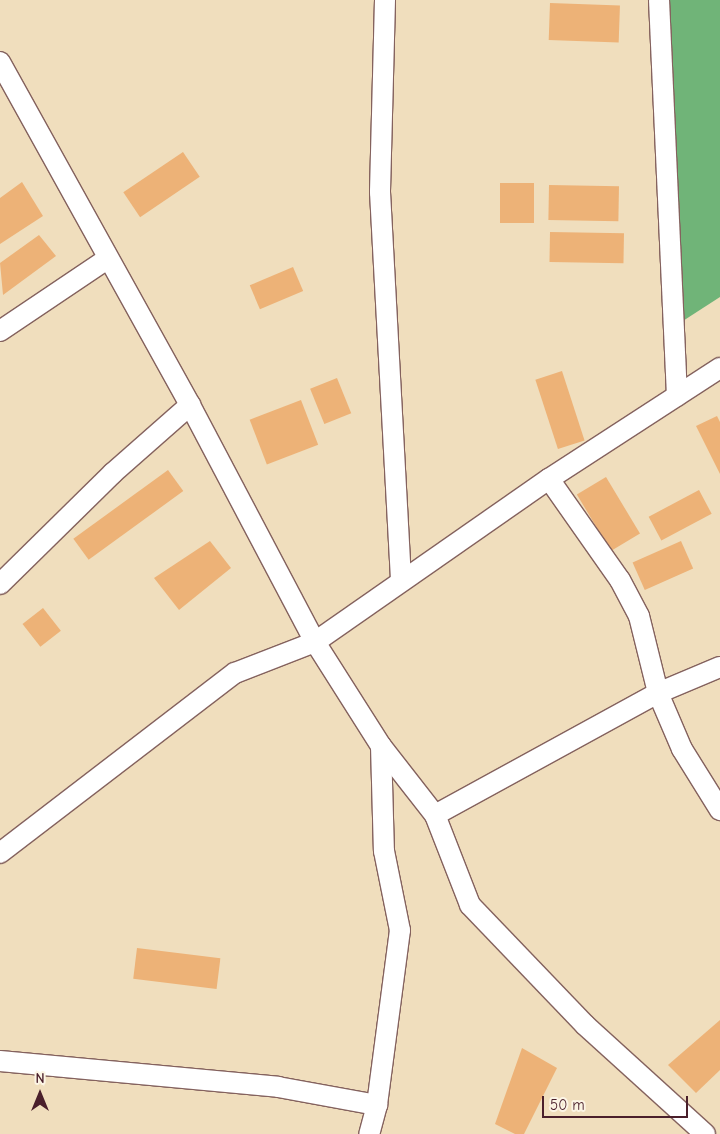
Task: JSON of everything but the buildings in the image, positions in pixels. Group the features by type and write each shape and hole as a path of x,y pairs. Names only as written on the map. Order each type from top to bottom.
{"street":[{"path":"385,0 380,192 401,581"},
{"path":"659,0 677,396"},
{"path":"2,68 190,405 315,642 381,746 435,815 470,905 585,1025 700,1132"},
{"path":"0,331 107,259"},
{"path":"0,853 235,673 315,642 549,478 720,368"},
{"path":"0,584 113,473 190,405"},
{"path":"549,478 620,580 639,616 658,693 682,749 720,810"},
{"path":"435,815 658,693 720,667"},
{"path":"369,1134 377,1105 400,930 384,851 381,746"},
{"path":"0,1061 278,1087 377,1105"}],"green space":[{"path":"653,0 720,0 720,297 672,328"}]}
